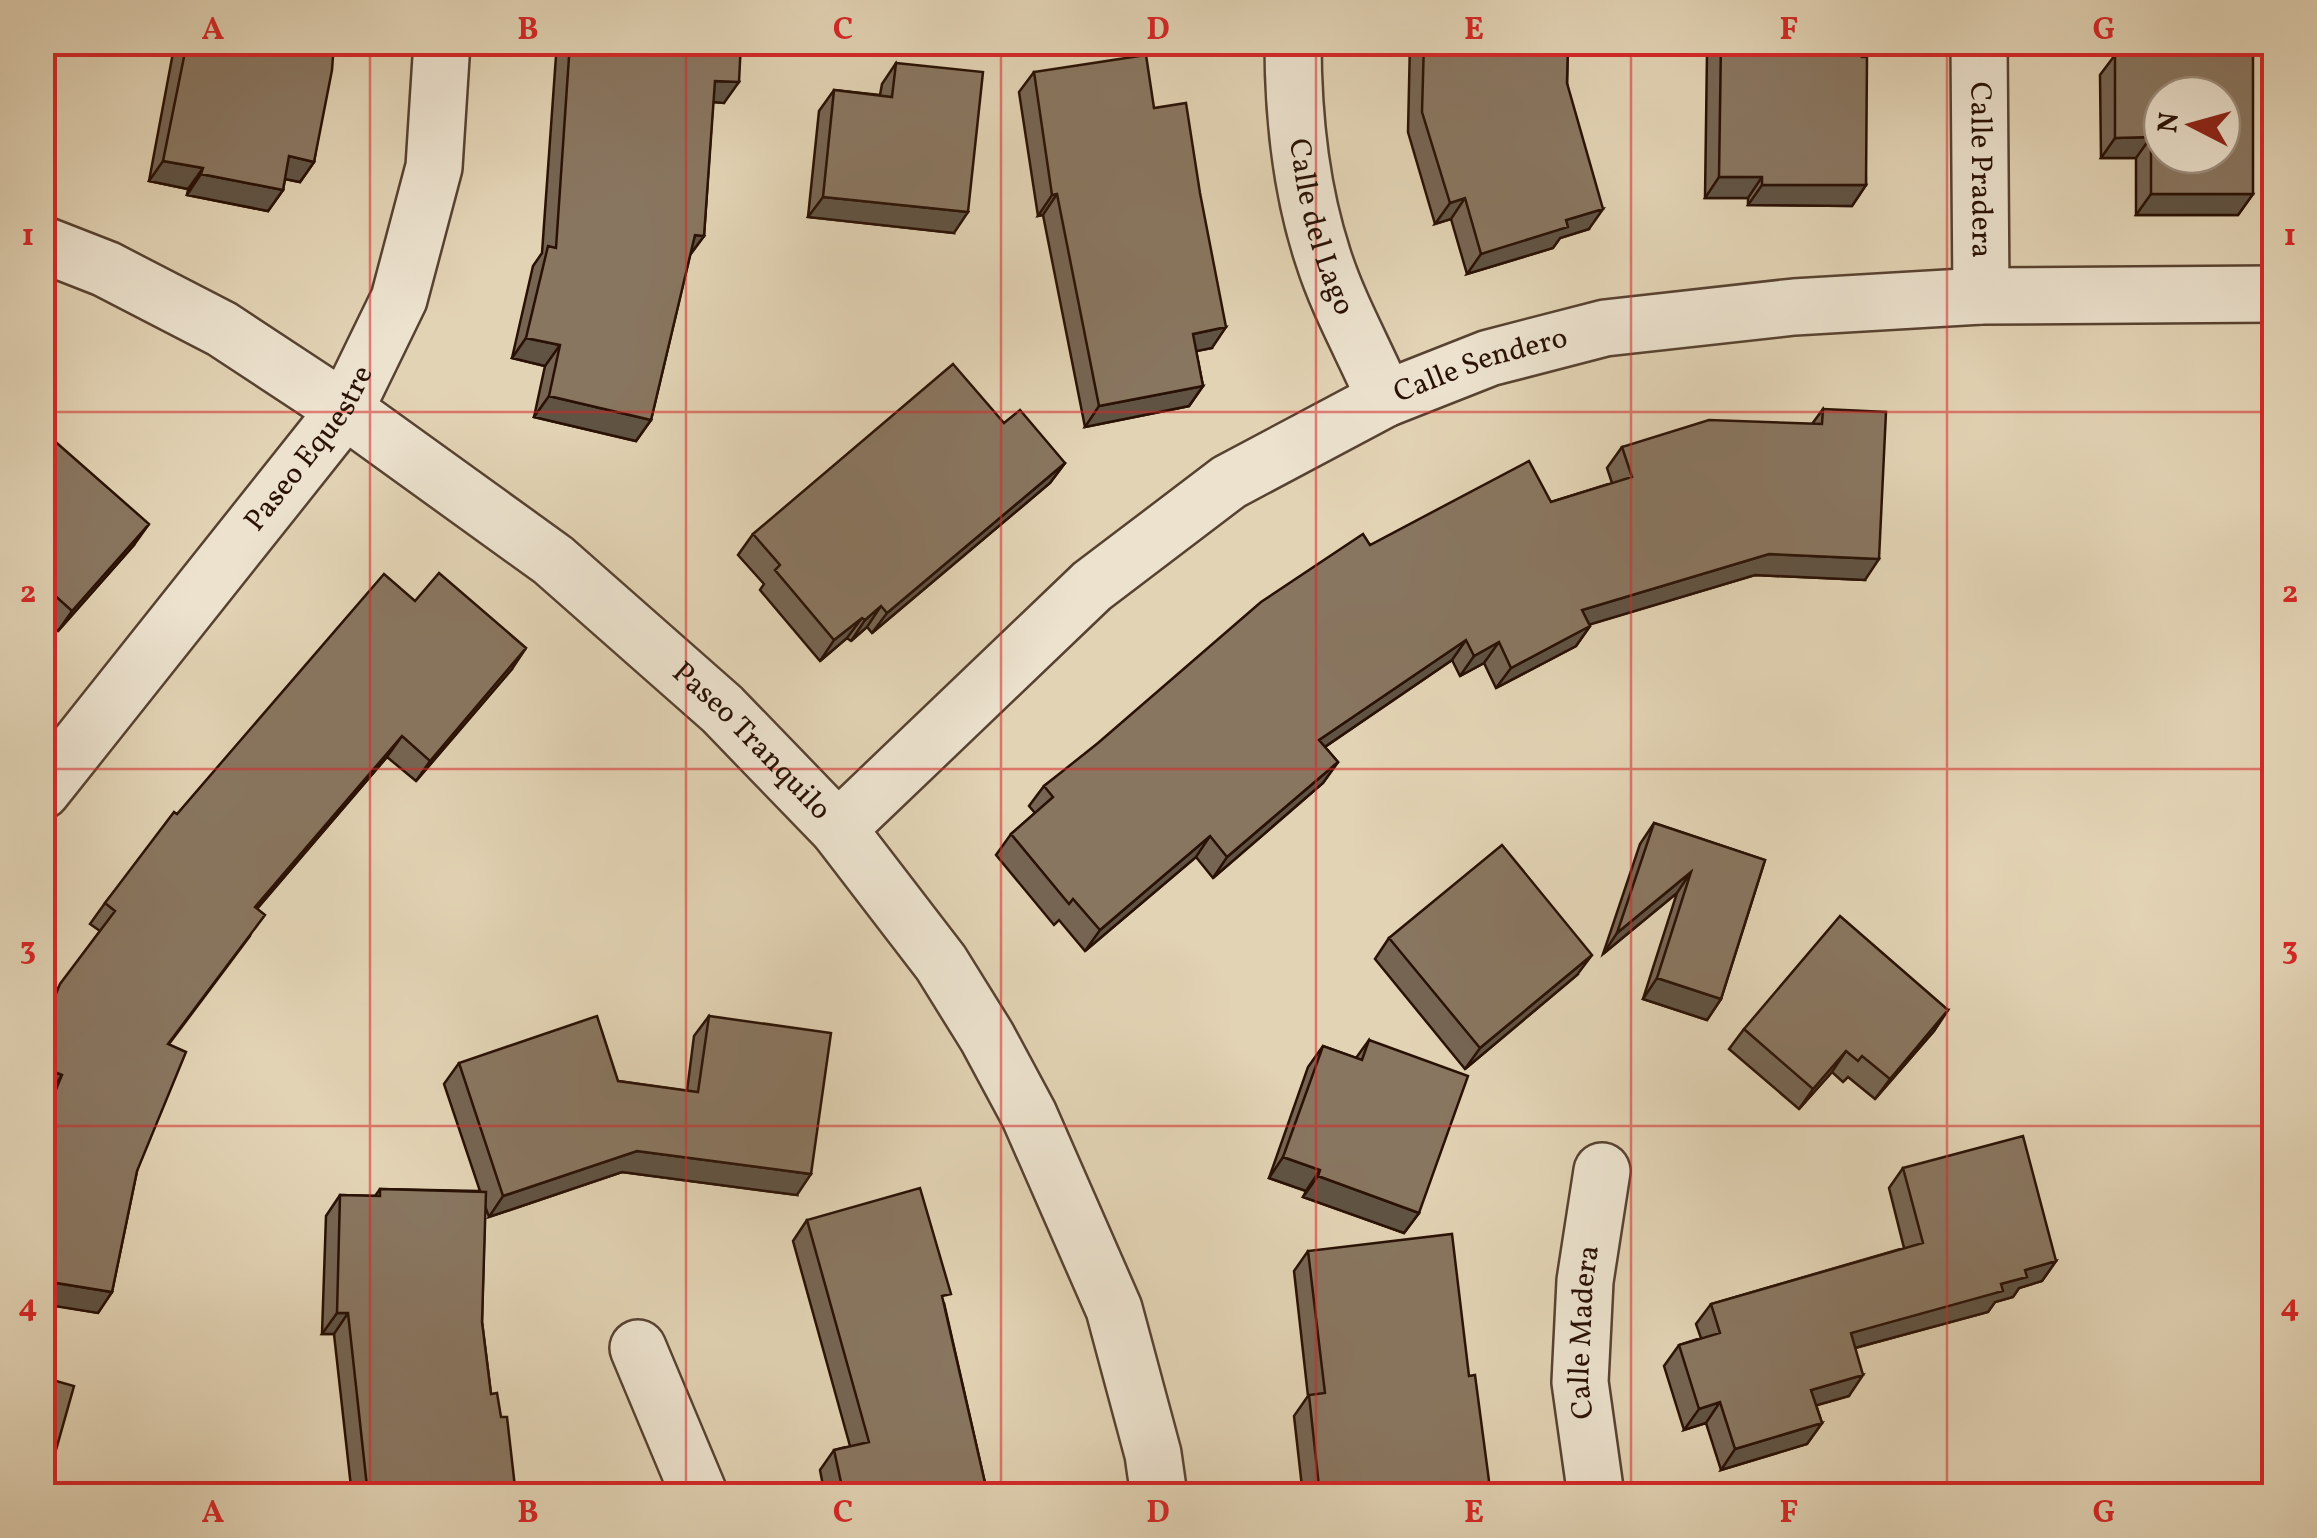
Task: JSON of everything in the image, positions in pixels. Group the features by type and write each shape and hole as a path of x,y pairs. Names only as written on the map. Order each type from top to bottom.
{"street":[{"name":"Paseo Equestre","path":"42,791 345,410 399,299 409,262 434,167 442,42"},
{"name":"Calle del Lago","path":"1293,42 1297,138 1306,200 1324,261 1385,399"},
{"name":"Calle Pradera","path":"1979,42 1981,296"},
{"name":"Paseo Tranquilo","path":"42,244 106,269 222,329 345,410 553,560 722,708 838,829 942,963 1029,1114 1114,1310 1153,1454 1159,1496"},
{"name":"Calle Sendero","path":"838,829 1092,586 1229,482 1385,399 1490,358 1605,328 1794,307 1981,296 2274,294"},
{"name":"Calle Madera","path":"1596,1496 1580,1382 1585,1281 1602,1170"},
{"path":"638,1348 700,1496"}],"building":[{"path":"187,42 334,42 314,162 289,156 283,190 201,174 203,168 163,161"},
{"path":"570,42 741,42 739,82 715,81 704,236 695,235 651,420 549,396 560,345 526,338 548,246 556,248"},
{"path":"1424,42 1568,42 1567,83 1603,209 1566,220 1568,227 1481,254 1465,198 1450,203 1422,112"},
{"path":"1721,42 1863,42 1862,57 1867,57 1866,185 1762,185 1762,177 1719,177"},
{"path":"2152,49 2253,49 2253,194 2151,194 2151,175 2242,175 2242,75 2142,75 2142,137 2115,138 2115,55 2152,55"},
{"path":"1146,55 1154,108 1186,103 1226,327 1193,334 1203,386 1099,406 1057,194 1052,195 1034,72"},
{"path":"896,63 983,72 968,212 823,197 834,90 892,97"},
{"path":"953,364 1004,423 1020,410 1065,463 887,613 881,606 834,640 775,570 780,565 753,534"},
{"path":"1823,409 1886,412 1879,559 1769,554 1582,610 1590,626 1511,668 1499,642 1474,656 1466,640 1319,740 1338,762 1227,857 1210,836 1100,930 1073,899 1069,904 1011,834 1053,797 1044,786 1261,602 1363,534 1370,545 1529,461 1551,502 1632,477 1622,447 1709,420 1822,424"},
{"path":"42,430 149,524 72,611 42,584"},
{"path":"439,573 526,648 430,761 402,736 255,907 265,915 168,1044 186,1052 137,1171 112,1292 50,1282 42,1326 42,1123 62,1075 42,1067 42,1027 60,984 115,911 105,903 174,812 177,814 384,574 415,601"},
{"path":"1654,823 1765,860 1721,999 1657,978 1691,872 1617,933"},
{"path":"1502,845 1592,955 1480,1048 1389,938"},
{"path":"1840,916 1948,1010 1890,1079 1862,1056 1858,1061 1846,1051 1813,1089 1744,1029"},
{"path":"597,1016 618,1081 698,1092 709,1016 831,1033 811,1174 637,1151 503,1196 459,1063"},
{"path":"1369,1040 1468,1076 1419,1213 1318,1176 1320,1170 1283,1157 1323,1046 1362,1060"},
{"path":"2023,1136 2056,1261 2025,1270 2027,1277 2001,1284 2003,1291 1851,1333 1863,1375 1811,1390 1822,1423 1735,1449 1720,1402 1699,1409 1679,1345 1720,1333 1711,1304 1923,1243 1903,1168"},
{"path":"920,1188 951,1294 942,1296 988,1496 844,1496 834,1450 869,1442 807,1220"},
{"path":"380,1189 486,1192 482,1322 491,1394 497,1393 501,1417 507,1417 516,1496 368,1496 348,1313 337,1313 340,1195 380,1196"},
{"path":"1452,1234 1469,1376 1475,1375 1491,1496 1320,1496 1309,1395 1325,1393 1308,1251"},
{"path":"42,1377 74,1386 43,1496 42,1496"}]}
